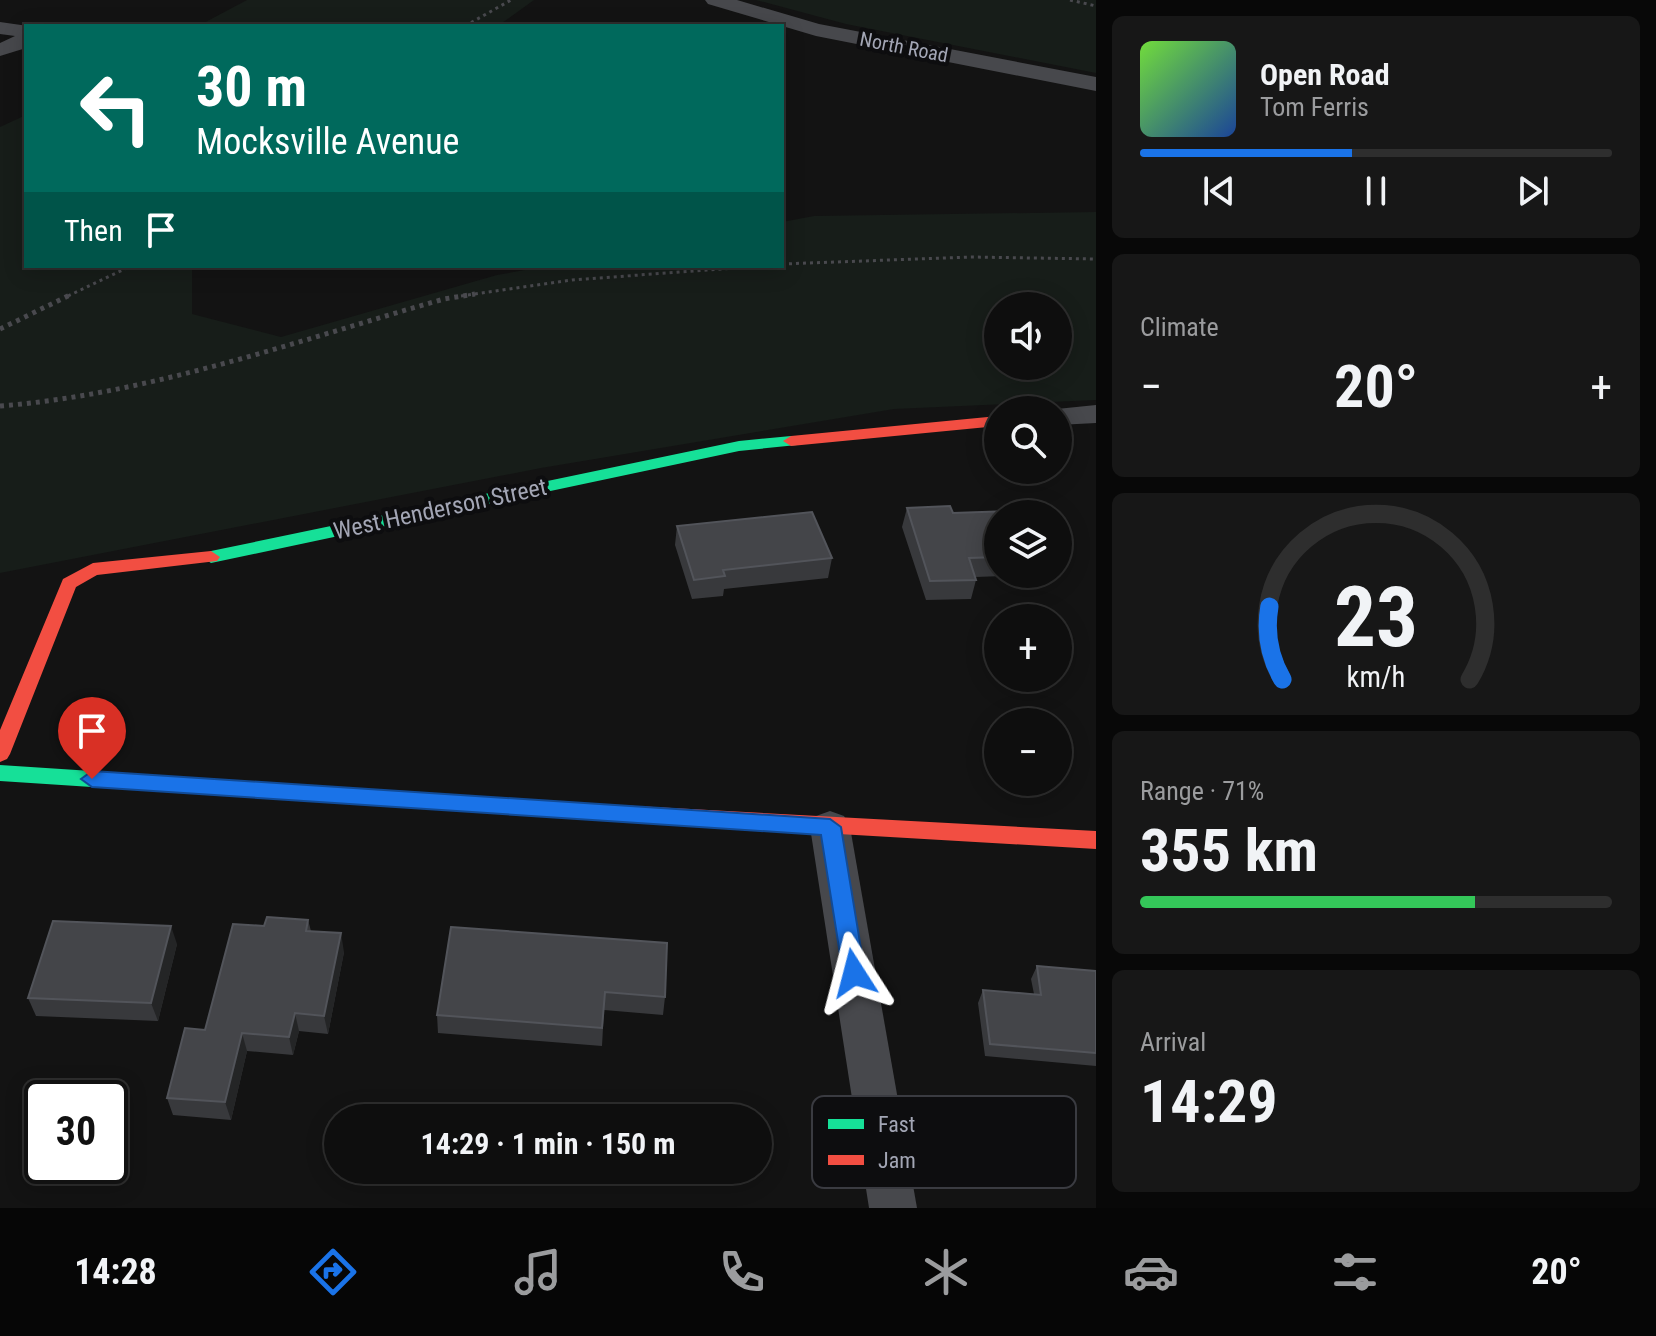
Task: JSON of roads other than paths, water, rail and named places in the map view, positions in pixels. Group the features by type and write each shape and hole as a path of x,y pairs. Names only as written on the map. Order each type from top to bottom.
{"street":[{"name":"North Road","path":"715,0 816,30 1096,84"},
{"path":"0,28 21,30 24,34"},
{"path":"784,44 816,30"},
{"path":"0,50 21,43 24,39"},
{"path":"1072,415 1096,414"},
{"name":"West Henderson Street","path":"0,754 69,583 93,569 228,555 739,446 984,422"},
{"path":"0,773 830,827 1096,840"},
{"path":"830,827 874,1096"},
{"path":"890,1188 893,1208"}]}
